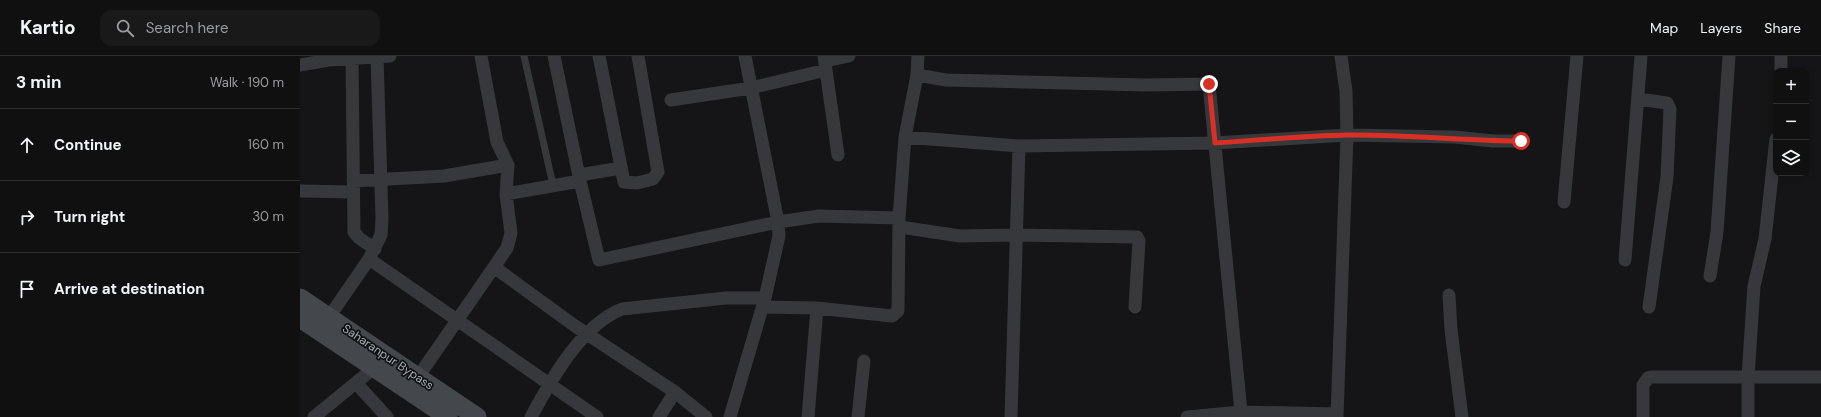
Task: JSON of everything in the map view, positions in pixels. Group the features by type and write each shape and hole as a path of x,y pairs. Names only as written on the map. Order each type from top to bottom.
{"main road":[{"name":"Saharanpur Bypass","path":"300,298 477,417"},
{"path":"300,318 448,417"}],"street":[{"path":"300,65 313,59 383,56 381,235 372,254 329,317"},
{"path":"418,377 507,248 511,233 506,194 508,165 497,142 482,56"},
{"path":"554,56 579,178 599,260 778,222 819,216 900,223 960,236 1016,235 1137,237 1139,241 1135,307"},
{"path":"598,56 624,182 627,183 648,182 653,179 658,172 638,56"},
{"path":"730,417 764,302 779,236 778,222 745,56"},
{"path":"672,100 751,88 825,62 849,56"},
{"path":"531,417 549,382 588,332 612,313 622,309 726,298 892,316 898,312 900,223 905,137 917,75 918,56"},
{"path":"1187,417 1241,412 1336,416 1347,135 1346,91 1341,56"},
{"path":"1564,202 1577,56"},
{"path":"1624,260 1641,56"},
{"path":"1710,276 1717,232 1729,56"},
{"path":"1781,56 1781,68"},
{"path":"352,58 354,232 372,254 457,320 549,382 597,417"},
{"path":"825,62 838,155"},
{"path":"917,75 946,80 1145,85 1207,84 1211,86 1215,143 1241,412"},
{"path":"1638,99 1667,103 1670,109 1667,176 1649,307"},
{"path":"905,137 1018,146 1215,143 1347,135 1455,137 1493,141 1521,141"},
{"path":"1748,417 1748,377 1754,286 1765,238 1776,140"},
{"path":"1011,417 1018,146"},
{"path":"300,191 353,187 381,180 444,176 508,165"},
{"path":"506,194 553,186 621,168"},
{"path":"494,267 575,326 588,332 675,392 706,417"},
{"path":"1449,295 1451,330 1462,417"},
{"path":"808,417 817,308"},
{"path":"858,417 864,361"},
{"path":"314,417 374,368"},
{"path":"1643,417 1643,385 1648,378 1821,377"},
{"path":"356,383 387,417"},
{"path":"659,417 675,392"}],"lane":[{"path":"524,56 553,186"}],"route":[{"path":"1209,84 1211,86 1215,143 1347,135 1455,137 1493,141 1521,141"}]}
